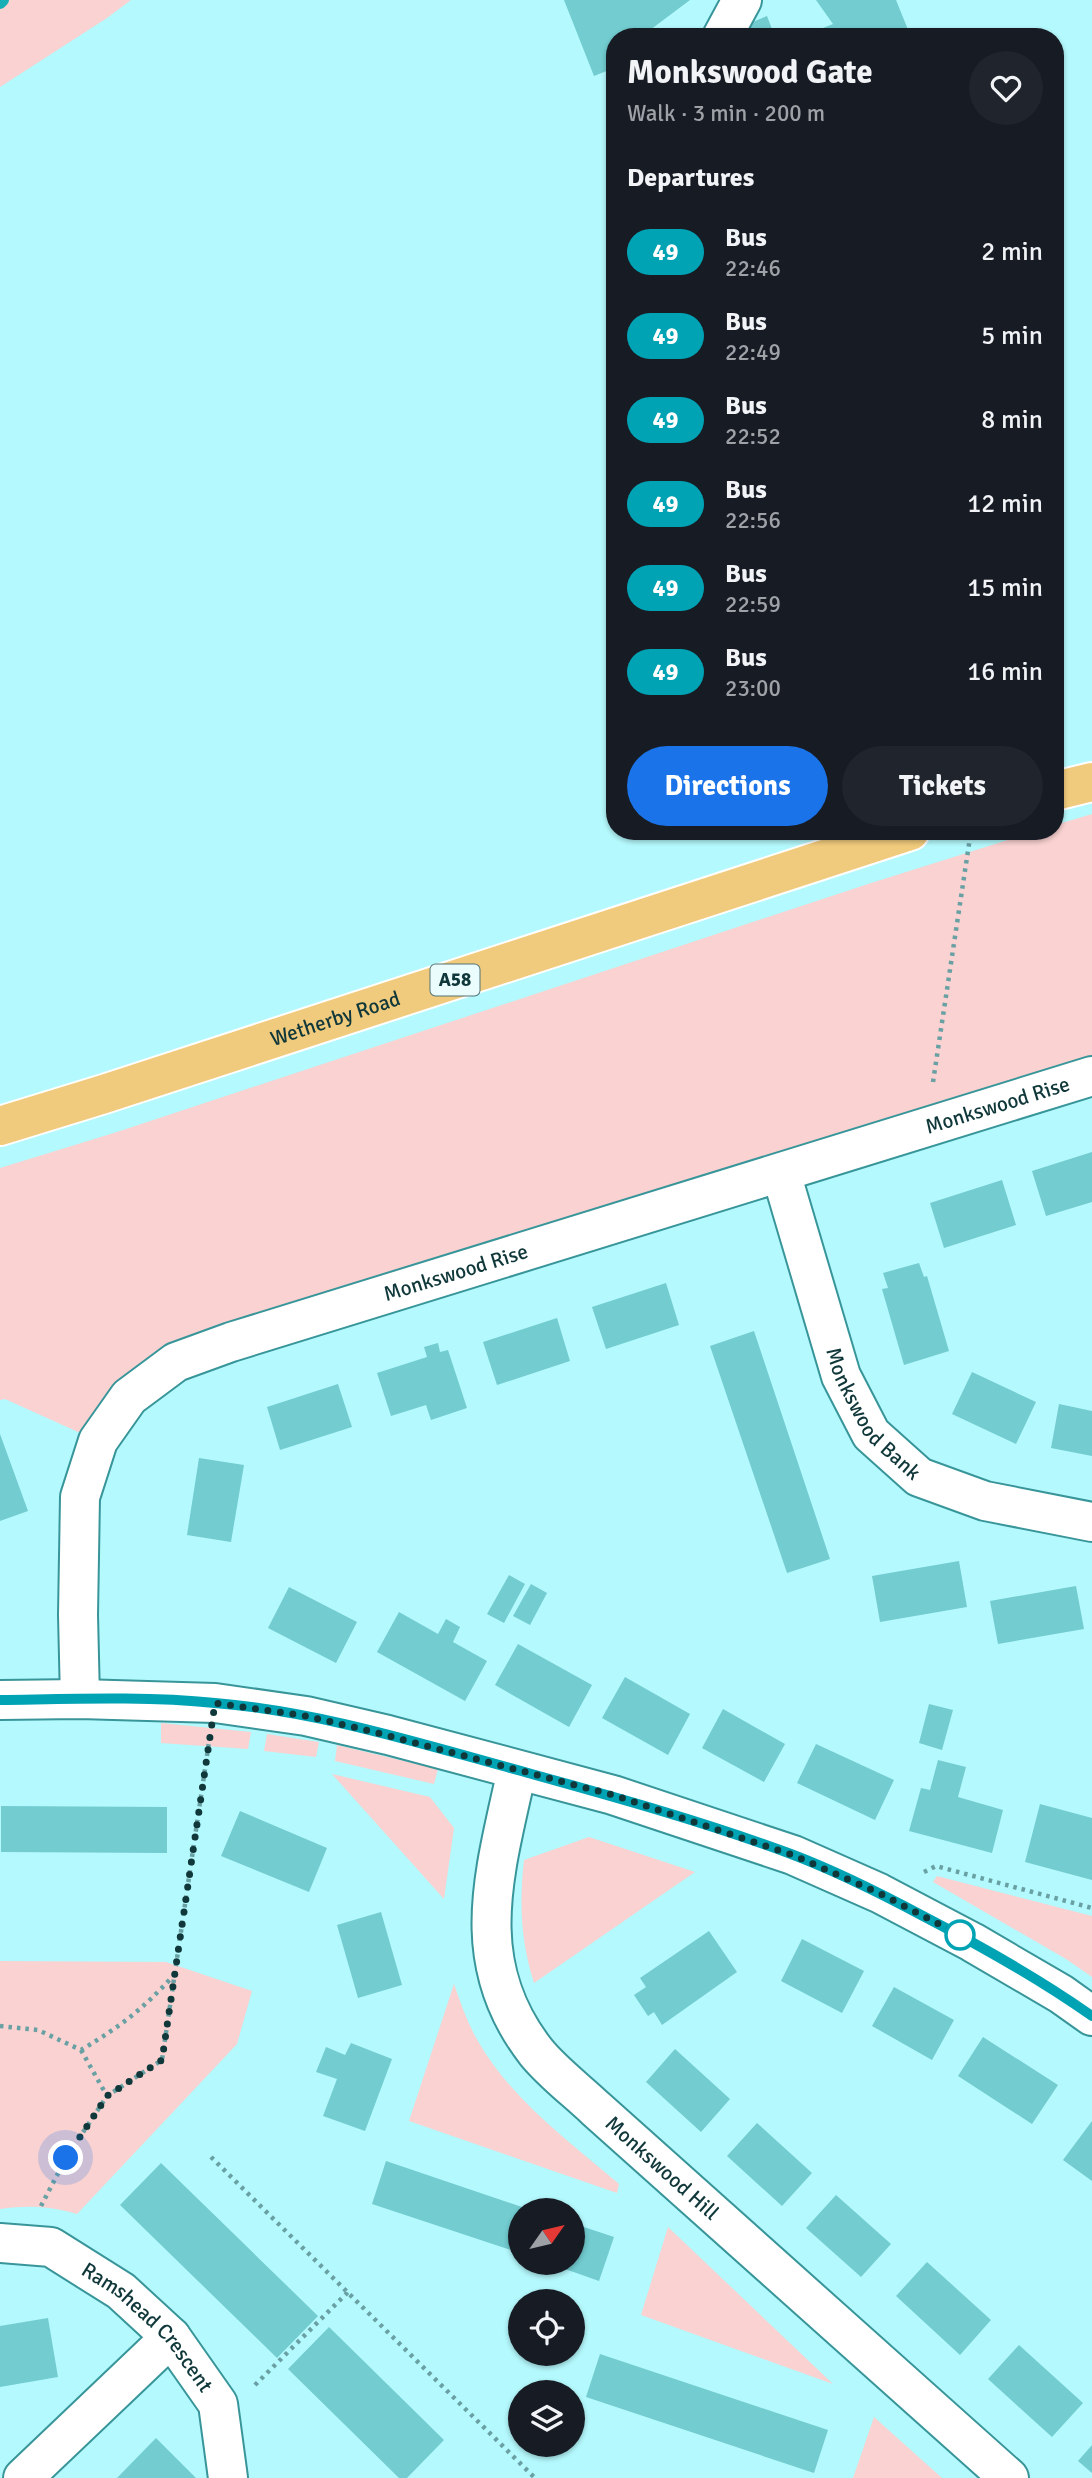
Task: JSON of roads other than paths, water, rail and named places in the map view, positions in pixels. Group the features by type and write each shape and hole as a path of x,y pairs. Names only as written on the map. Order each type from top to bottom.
{"main road":[{"path":"1064,789 1092,782"},
{"name":"Wetherby Road","path":"0,1126 882,840"}],"street":[{"path":"727,28 742,0"},
{"name":"Monkswood Rise","path":"80,1699 80,1497 98,1441 129,1397 176,1362 231,1342 1092,1076"},
{"name":"Monkswood Bank","path":"780,1173 841,1376 872,1434 919,1477 985,1501 1092,1522"},
{"path":"0,1700 80,1699 215,1703 332,1722 613,1795 793,1855 879,1893 972,1942 1061,1994 1092,2016"},
{"name":"Monkswood Hill","path":"517,1770 498,1861 490,1919 496,1972 511,2013 537,2053 594,2108 1009,2478"},
{"name":"Ramshead Crescent","path":"11,2244 51,2247 121,2291 171,2337 218,2404 228,2478"},
{"path":"23,2478 171,2337"}],"waterway":[{"path":"0,3 3,0"}]}
